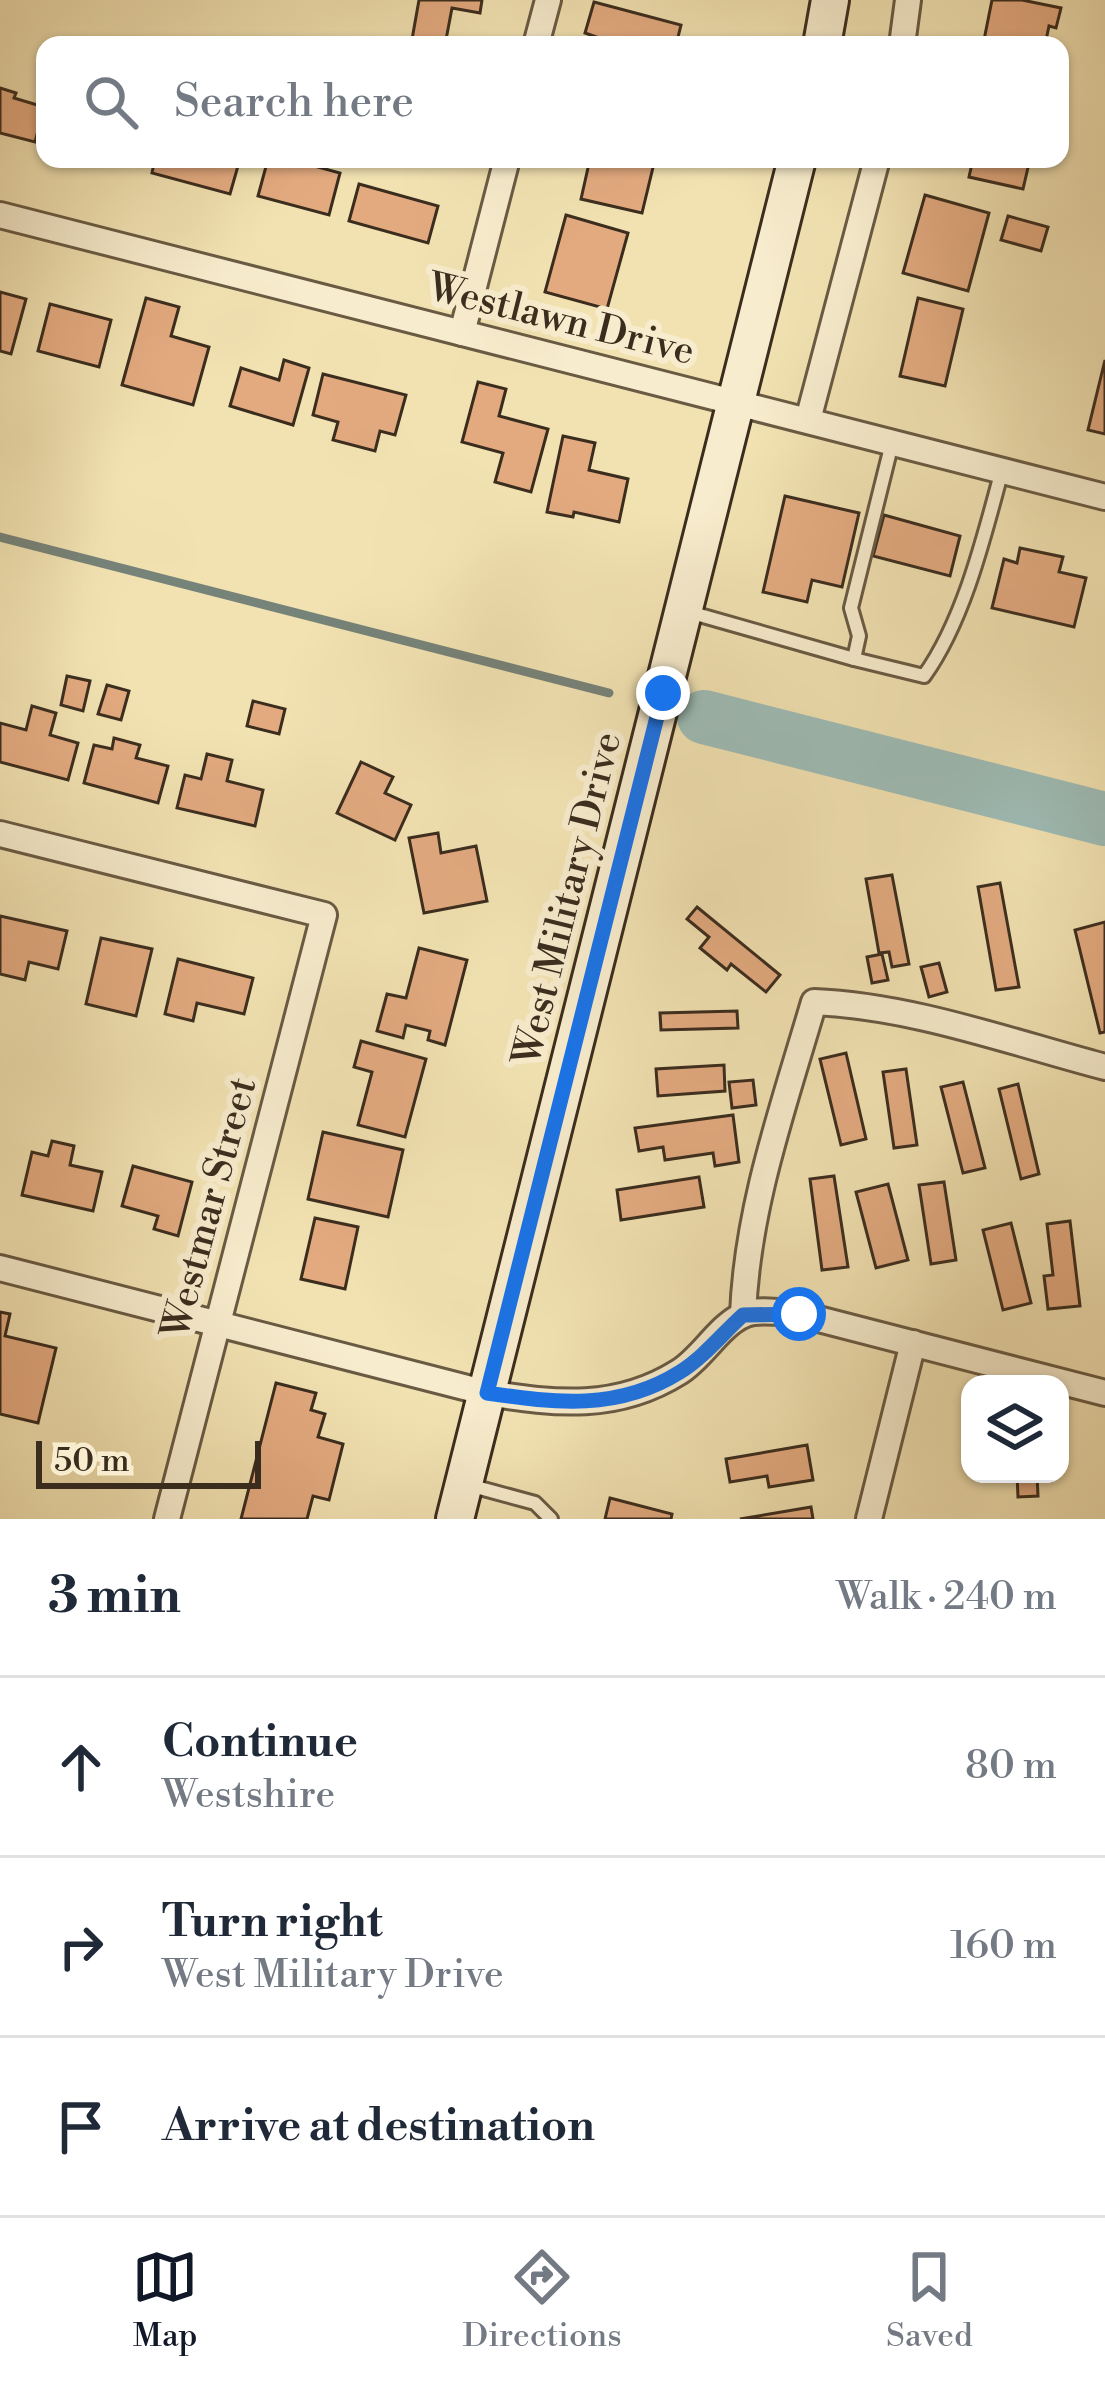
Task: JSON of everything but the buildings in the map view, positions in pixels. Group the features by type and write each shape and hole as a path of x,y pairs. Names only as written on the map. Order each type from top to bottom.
{"main road":[{"path":"824,36 830,0"},
{"name":"West Military Drive","path":"460,1501 795,168"}],"street":[{"path":"538,36 548,0"},
{"path":"903,36 908,0"},
{"path":"461,333 505,168"},
{"path":"808,420 875,168"},
{"name":"Westlawn Drive","path":"0,215 1105,497"},
{"name":"Westmar Street","path":"0,834 324,915 167,1519"},
{"path":"743,1315 745,1261 755,1206 814,1002 891,1011 1105,1067"},
{"path":"0,1268 487,1393 550,1402 599,1403 642,1392 682,1371 743,1315 799,1314 1105,1393"},
{"path":"868,1519 913,1342"}],"lane":[{"path":"854,658 860,636 850,608 892,442"},
{"path":"684,611 924,676 941,653 976,569 1002,470"},
{"path":"460,1501 535,1503 551,1519"}],"waterway":[{"path":"0,537 609,693"},
{"path":"704,717 1105,819"}],"route":[{"path":"663,693 487,1393 599,1403 642,1392 682,1371 743,1315 799,1314"}]}
